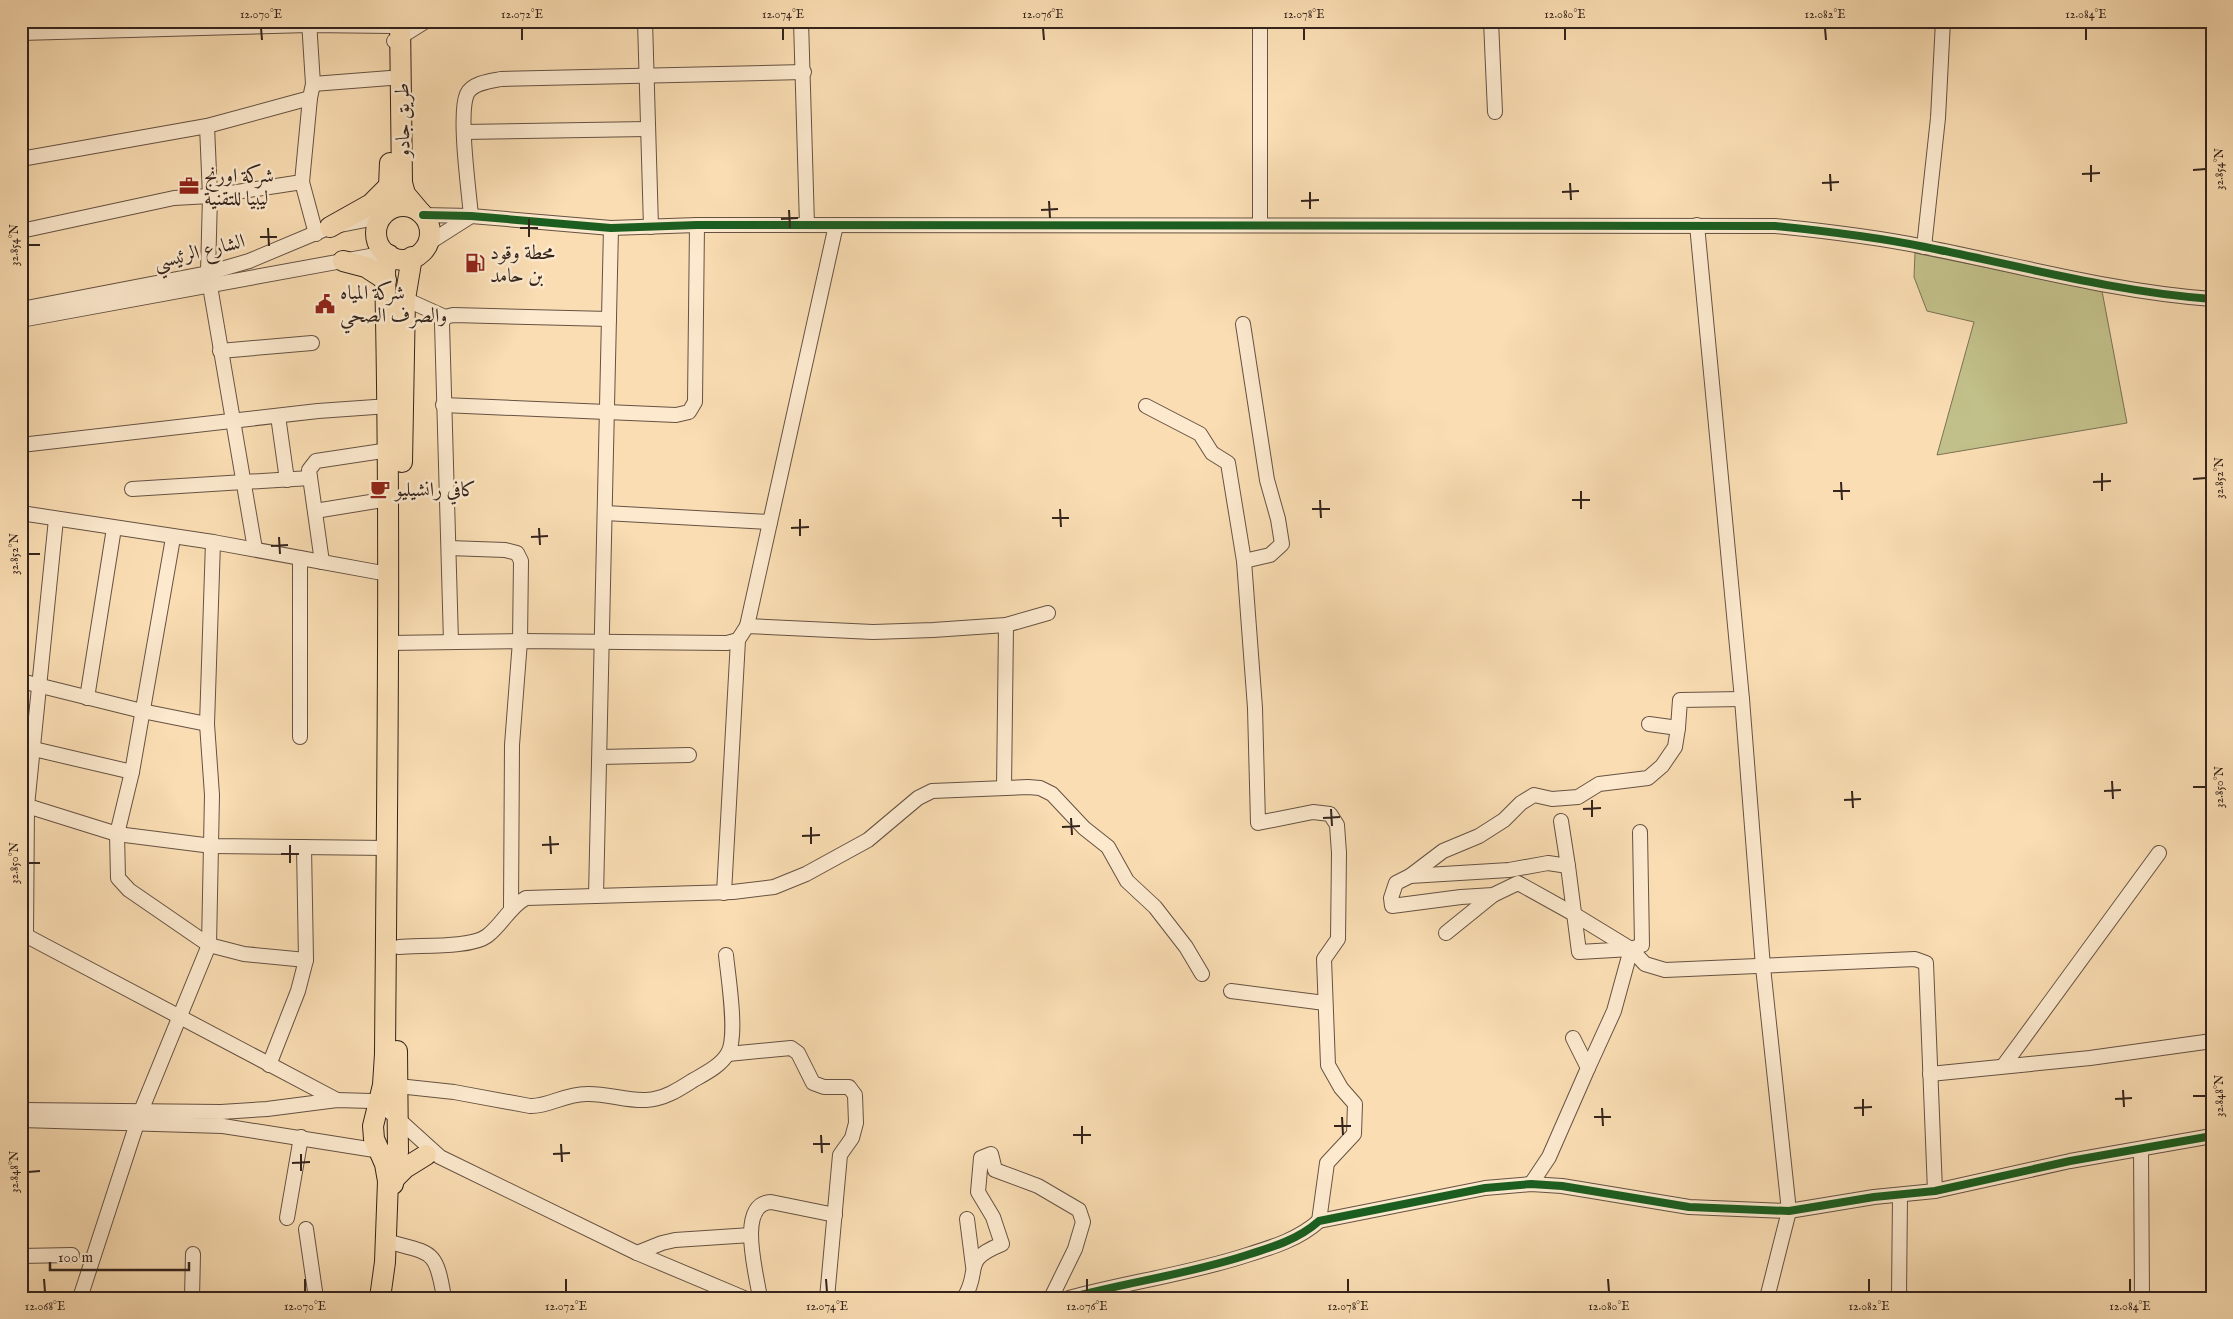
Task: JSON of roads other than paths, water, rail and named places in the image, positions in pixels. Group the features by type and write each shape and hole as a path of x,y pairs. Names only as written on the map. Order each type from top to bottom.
{"highway":[{"name":"طريق جادو","path":"385,214 390,185 390,78 395,30"},
{"name":"طريق جادو","path":"395,30 402,183 405,194 422,214"},
{"path":"323,231 371,204 390,185"},
{"path":"388,1206 395,1178 389,1152 374,1139 373,1126 383,1085 385,1054 388,848 404,299 420,251 430,232 422,214 407,206 400,206 385,214 376,236 378,243 388,254 401,259 420,251"},
{"path":"380,1298 386,1240 389,1152 398,1120 399,947 395,642 388,574 389,406 385,270 388,254"},
{"path":"343,261 366,267 386,280"},
{"path":"395,1178 405,1168 433,1156"}],"street":[{"path":"21,34 198,25 309,23 395,30 426,21"},
{"path":"645,21 650,227"},
{"path":"801,21 807,225"},
{"path":"1260,21 1260,225"},
{"path":"1491,21 1495,112"},
{"path":"1924,247 1937,126 1942,21"},
{"path":"309,23 313,84 302,182 323,231"},
{"path":"472,216 464,132 467,94 473,87 501,79 804,72"},
{"path":"313,84 390,78"},
{"path":"21,159 207,126 310,98"},
{"path":"207,126 210,196 209,279 255,549"},
{"path":"464,132 647,129"},
{"path":"21,231 174,198 210,196 302,182"},
{"name":"الشارع الرئيسي","path":"21,320 209,279 323,231 385,214"},
{"path":"422,214 472,216 612,228 697,225 1775,226 1844,233 1924,247 2133,291 2212,299"},
{"path":"420,251 472,216"},
{"path":"443,405 676,416 689,412 695,402 697,225"},
{"path":"724,893 738,640 747,626 836,225"},
{"path":"1697,225 1742,699 1763,968 1790,1212 1767,1298"},
{"path":"596,896 612,228"},
{"name":"الشارع الرئيسي","path":"21,309 209,279 388,254"},
{"path":"404,299 445,317 453,315 609,319"},
{"path":"445,317 442,323 443,405 451,642"},
{"path":"1243,324 1267,480 1278,519 1282,544 1270,555 1244,561"},
{"path":"220,351 312,343"},
{"path":"21,445 278,416 389,406"},
{"path":"1146,406 1200,434 1212,453 1228,463 1244,561 1255,708 1258,823 1313,812 1330,814 1337,825 1339,853 1338,939 1324,959 1328,1065 1341,1088 1355,1104 1354,1134 1327,1163 1319,1221"},
{"path":"278,416 287,480"},
{"path":"322,562 309,470 316,461 389,450"},
{"path":"132,489 243,484 310,478"},
{"path":"315,511 388,499"},
{"path":"21,513 173,538 213,542 388,574"},
{"path":"605,513 770,522"},
{"path":"56,519 38,685 28,748 24,805 24,934 179,1018 337,1100"},
{"path":"87,698 114,528"},
{"path":"173,538 132,772 118,834 118,878 121,884 209,945 244,954 306,960"},
{"path":"80,1298 139,1117 209,945 212,846 211,762 208,724 213,542"},
{"path":"449,548 505,550 517,553 521,561 520,641 512,745 511,910"},
{"path":"300,558 300,737"},
{"path":"747,626 873,632 1006,625 1048,613"},
{"path":"1004,788 1006,625"},
{"path":"395,642 727,643 738,640"},
{"path":"21,681 142,711 208,724"},
{"path":"1493,895 1443,898 1392,906 1396,883 1410,876 1443,851 1480,836 1504,820 1534,795 1552,799 1578,797 1599,784 1648,778 1662,766 1675,747 1680,700 1742,699"},
{"path":"1649,724 1678,728"},
{"path":"28,748 132,772"},
{"path":"600,757 690,755"},
{"path":"399,947 479,940 493,931 518,902 526,898 724,893 774,887 797,878 868,840 918,798 932,791 1040,788 1052,794 1084,828 1108,847 1127,881 1156,906 1186,947 1202,974"},
{"path":"24,805 118,834 212,846 388,848"},
{"path":"1562,821 1578,952 1631,949 1642,945 1640,832"},
{"path":"269,1065 298,991 306,960 304,847"},
{"path":"2004,1066 2159,854"},
{"path":"1410,876 1509,870 1548,863 1568,866"},
{"path":"1446,933 1493,895 1518,883 1572,912 1631,949 1645,964 1664,970 1923,961 1927,966 1935,1191"},
{"path":"1531,1184 1548,1157 1614,1011 1631,949"},
{"path":"398,1086 454,1092 530,1106 541,1106 562,1097 587,1094 646,1100 675,1092 719,1064 728,1054 731,1044 732,1016 726,955"},
{"path":"1231,991 1325,1003"},
{"path":"1573,1038 1588,1068"},
{"path":"1930,1074 2120,1054 2212,1041"},
{"path":"728,1054 791,1048 798,1053 813,1083 818,1087 842,1086 853,1090 856,1101 855,1132 840,1155 826,1298"},
{"path":"21,1120 139,1117 267,1109 337,1100 363,1100 378,1102 433,1156"},
{"path":"21,1110 139,1117 223,1126 389,1152 433,1156 637,1253 744,1298"},
{"path":"1069,1298 1165,1277 1239,1258 1306,1233 1319,1221 1485,1188 1531,1184 1571,1187 1689,1207 1790,1212 1837,1202 1935,1191 2070,1161 2212,1136"},
{"path":"287,1218 301,1137"},
{"path":"2141,1149 2142,1298"},
{"path":"972,1266 982,1252 1002,1244 993,1217 978,1192 981,1158 991,1154 995,1170 1038,1186 1079,1210 1083,1222 1075,1249 1051,1298"},
{"path":"1899,1298 1900,1195"},
{"path":"760,1298 751,1235 752,1216 756,1207 763,1202 834,1215"},
{"path":"964,1298 968,1292 972,1266 967,1219"},
{"path":"306,1229 316,1298"},
{"path":"637,1253 675,1240 751,1235"},
{"path":"386,1240 426,1253 433,1259 441,1274 444,1298"},
{"path":"192,1298 193,1254"},
{"path":"21,1256 72,1255"}],"place":[{"name":"شركة اورنج ليبيا للتقنية","path":"189,186"},
{"name":"محطة وقود بن حامد","path":"475,263"},
{"name":"شركة المياه والصرف الصحي","path":"325,304"},
{"name":"كافي رانشيليو","path":"380,489"}]}
